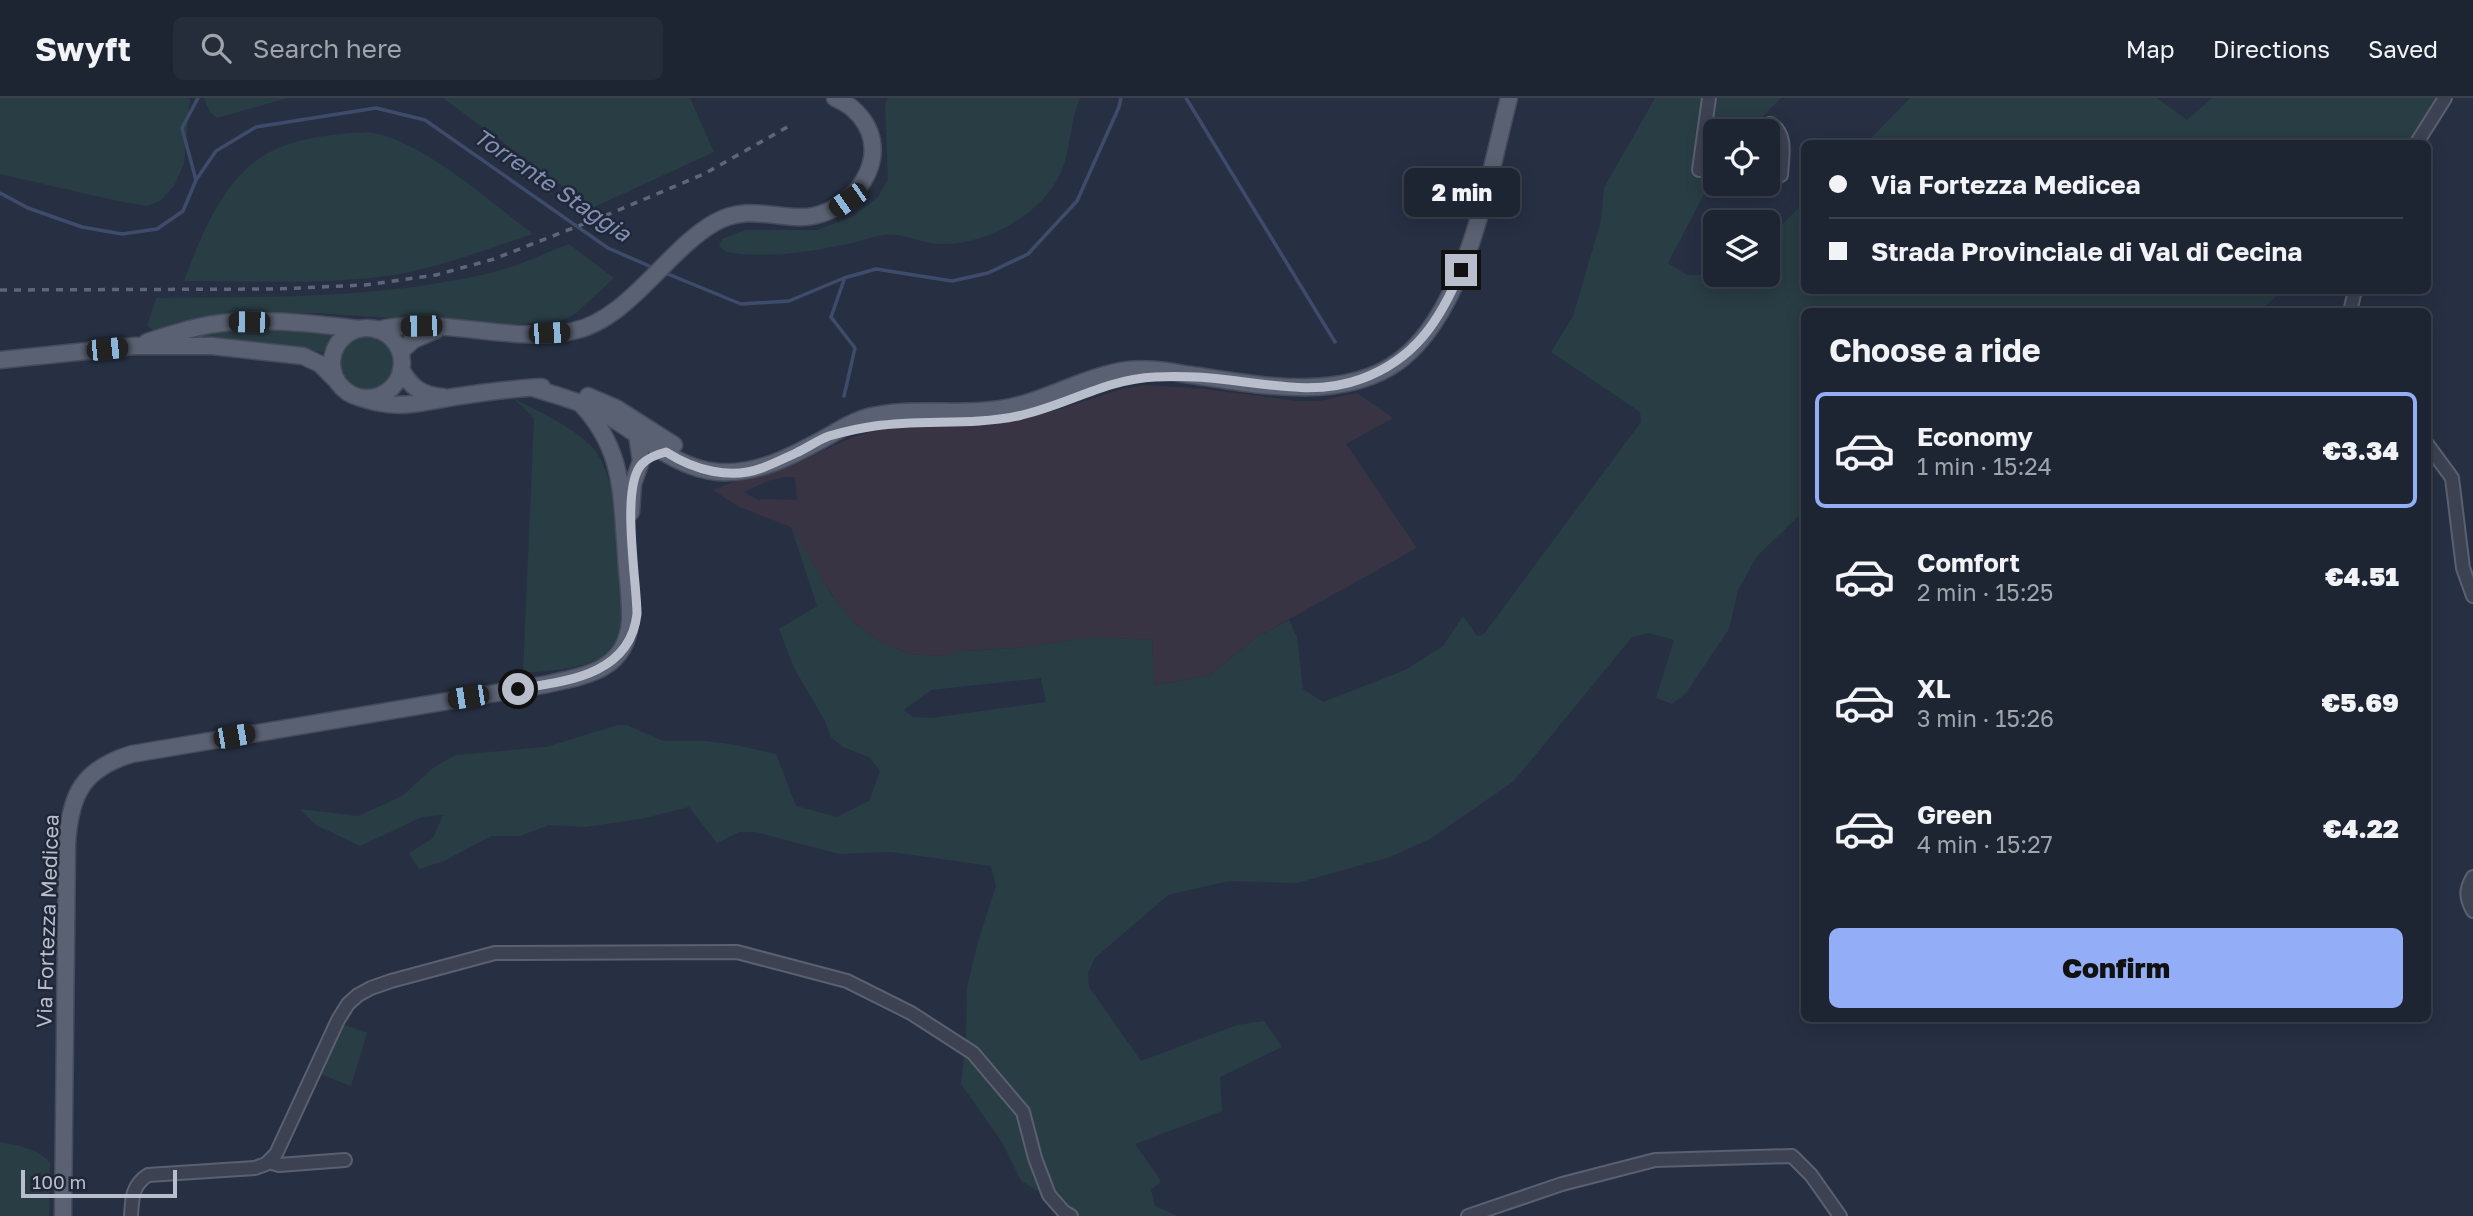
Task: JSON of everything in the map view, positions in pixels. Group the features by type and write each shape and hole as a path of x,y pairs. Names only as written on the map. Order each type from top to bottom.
{"main road":[{"path":"135,346 166,335 224,323 316,324 377,330 390,327 441,328 527,334 570,331 590,326 629,298 695,237 718,220 752,213 810,216 832,210 860,188 869,174 873,156 871,136 864,121 852,107 835,98"},
{"path":"587,400 666,452 691,465 720,472 755,470 849,424 877,415 1010,408 1126,370 1152,369 1296,387 1331,387 1371,375 1407,354 1430,328 1450,297 1476,224 1508,98"},
{"path":"358,397 370,398 390,389 397,380 400,360 419,336 441,328"},
{"path":"336,380 332,370 335,348 350,332 360,329"},
{"path":"377,330 387,335 417,390 429,395 449,397"},
{"path":"0,362 135,346 220,347 303,356 320,364 349,393 376,403 397,406 423,404 449,397 533,388 616,408 705,460 736,464 777,460"},
{"path":"828,436 886,424 969,422 1016,416 1122,381 1158,377 1202,377"},
{"path":"587,400 617,465 630,603 629,639"},
{"path":"629,639 637,614 631,498 640,466 638,435"},
{"path":"640,466 666,452"},
{"name":"Via Fortezza Medicea","path":"63,1216 67,845 71,810 85,780 117,758 153,749 543,685 582,676 609,663 629,639"}],"street":[{"path":"1706,119 1709,98"},
{"path":"2419,140 2445,98"},
{"path":"1780,134 1783,149 1781,175"},
{"path":"1703,141 1699,170 1703,167"},
{"path":"2431,449 2452,478 2463,568 2473,596"},
{"path":"2473,877 2467,888 2468,901 2473,911"},
{"path":"269,1163 276,1154 338,1020 348,1004 358,995 391,981 495,953 737,952 847,981 911,1013 973,1053 1023,1112 1035,1158 1049,1195 1071,1216"},
{"path":"1468,1216 1562,1184 1655,1160 1792,1156 1811,1175 1840,1216"},
{"path":"131,1216 136,1185 145,1176 154,1173 255,1168 269,1163 279,1165 345,1160"}],"shaded area":[{"path":"0,98 190,98 184,164 174,186 160,201 147,206 0,174"},
{"path":"204,98 288,98 217,118 210,112"},
{"path":"443,98 690,98 714,152 592,208"},
{"path":"888,98 1080,98 1065,161 1053,186 1028,213 994,233 958,243 941,244 898,235 883,235 821,249 774,255 726,252 719,246 722,239 745,230 817,230 852,217 878,197 888,179 885,103"},
{"path":"1655,98 1781,98 1759,119 1703,119 1703,196 1668,263 1687,275 1703,275 1703,287 1780,287 1780,227 1801,206 1801,294 2279,294 2263,308 1801,308 1801,514 1757,556 1738,590 1729,629 1686,693 1672,704 1656,698 1674,640 1649,633 1632,637 1514,781 1430,839 1390,857 1297,883 1229,881 1168,895 1095,958 1088,973 1089,987 1141,1061 1237,1025 1264,1021 1282,1047 1220,1077 1222,1111 1135,1144 1161,1181 1151,1190 1155,1206 1178,1216 1081,1216 1021,1181 1002,1142 961,1084 966,1038 967,987 978,941 996,886 991,866 891,852 839,854 755,832 739,832 717,843 689,807 641,819 585,827 549,825 520,836 491,836 444,861 419,869 409,853 433,838 443,815 422,817 360,846 316,825 300,809 358,816 402,796 433,768 455,755 546,747 618,725 627,725 663,741 705,741 776,754 796,806 837,817 869,801 880,771 869,757 843,747 831,737 825,721 794,668 779,629 817,606 791,527 831,594 855,624 882,643 910,654 940,656 968,651 1028,647 1089,637 1152,640 1154,685 1209,676 1257,637 1289,620 1297,637 1303,689 1323,702 1405,670 1443,646 1463,616 1477,636 1484,634 1641,422 1640,412 1551,352 1573,316 1601,221 1604,188","holes":["1041,678 1046,702 931,718 913,717 904,710 931,690"]},
{"path":"1910,98 2157,98 2187,120 2212,98 2449,98 2426,140 1869,140"},
{"path":"368,132 389,137 432,159 533,234 446,262 393,275 316,281 184,281 214,212 248,167 275,150 301,141 328,135"},
{"path":"569,244 614,278 575,314 561,321 495,325 315,313 233,313 181,322 158,334 147,326 156,298 326,295 411,287 453,281 503,269"},
{"path":"241,327 337,334 326,352 234,340 182,342 185,337"},
{"path":"367,335 386,343 394,362 386,381 367,389 348,381 340,362 348,343"},
{"path":"1146,385 1204,389 1296,401 1319,401 1357,393 1393,418 1346,444 1417,548 1257,637 1209,676 1154,685 1152,640 1089,637 1028,647 968,651 940,656 910,654 882,643 855,624 843,611 791,527 739,507 713,490 743,478 771,473 856,436 875,431 896,427 992,424 1057,410 1122,389","holes":["795,477 797,500 760,501 744,492 768,481"]},
{"path":"513,398 554,419 583,438 601,460 609,480 621,557 625,625 617,643 608,653 586,664 523,673 534,418"},
{"path":"342,1024 367,1033 351,1086 320,1074"},
{"path":"0,1142 34,1151 50,1163 49,1216 0,1216"}],"waterway":[{"path":"196,180 182,128 198,98"},
{"name":"Torrente Staggia","path":"663,272 741,304 789,301 844,278 876,269 952,281 988,273 1028,254 1077,201 1121,98"},
{"path":"1186,98 1335,342"},
{"name":"Torrente Staggia","path":"0,193 28,208 82,227 122,234 157,229 183,211 196,180 216,151 256,127 376,108 425,120 608,248 656,269"},
{"path":"844,280 831,317 855,348 844,396"}],"railway":[{"path":"0,290 276,289 365,285 436,275 494,259 704,174 791,125"}],"route":[{"path":"518,689 590,673 609,663 625,645 635,625 637,614 631,517 634,479 640,466 655,456 666,452 709,471 755,470 828,436 860,428 886,424 1010,418 1122,381 1158,377 1202,377 1311,387 1348,384 1389,367 1419,342 1450,297 1461,270"}]}
